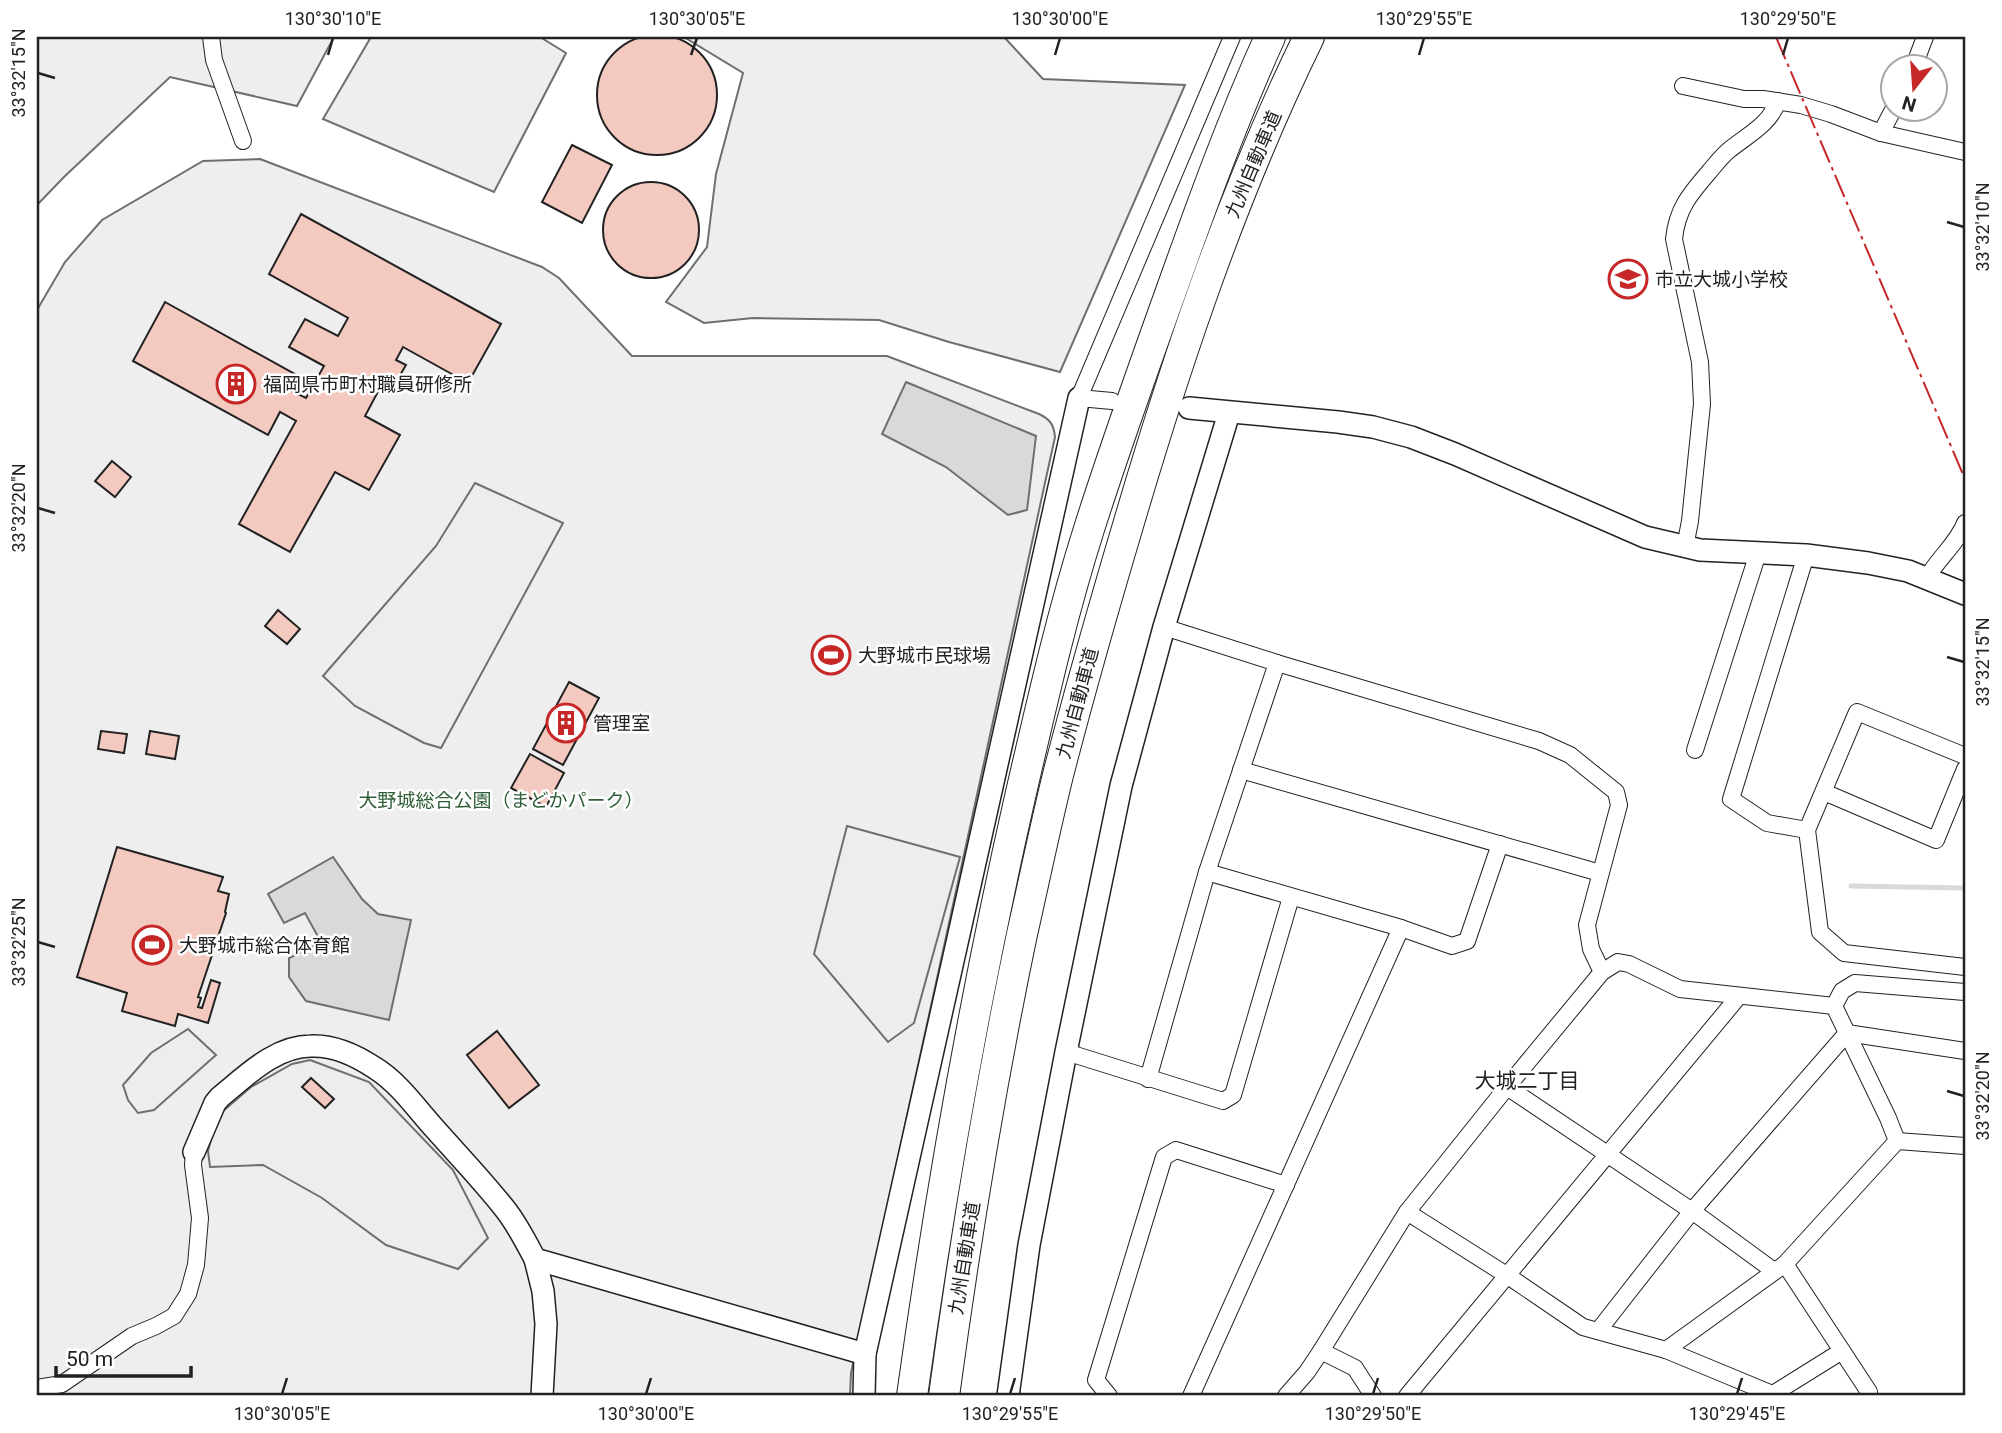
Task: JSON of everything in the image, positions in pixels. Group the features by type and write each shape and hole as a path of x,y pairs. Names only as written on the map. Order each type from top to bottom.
{"highway":[{"name":"九州自動車道","path":"912,1396 948,1156 977,1002 1001,882 1048,678 1088,531 1159,324 1222,150 1270,37"},
{"name":"九州自動車道","path":"944,1396 981,1152 1009,996 1057,778 1100,617 1168,390 1233,209 1309,37"}],"street":[{"path":"211,37 214,60 243,141"},
{"path":"864,1396 865,1354 1079,398 1232,37"},
{"path":"1683,86 1744,99 1801,105 1881,133 1965,152"},
{"path":"1685,547 1702,404 1700,362 1674,239 1676,223 1693,190 1726,153 1766,123 1778,101"},
{"path":"1881,133 1887,122"},
{"path":"1079,398 1112,401"},
{"path":"1189,408 1373,427 1411,437 1455,454 1645,537 1700,550 1807,555 1868,563 1908,571 1965,594"},
{"path":"1008,1396 1030,1245 1066,1052 1121,786 1164,627 1229,413"},
{"path":"1927,578 1961,533 1965,523"},
{"path":"1695,750 1758,553"},
{"path":"1807,555 1731,799 1767,823 1807,830"},
{"path":"1164,627 1539,741 1570,755 1616,792 1619,805 1587,925 1591,949 1602,971"},
{"path":"1148,1079 1207,872 1277,663"},
{"path":"1965,756 1857,712 1807,830 1820,932 1844,953 1965,967"},
{"path":"1824,792 1936,840 1965,769"},
{"path":"1241,770 1600,873"},
{"path":"1207,872 1401,928 1451,946 1467,941 1500,844"},
{"path":"1066,1052 1223,1101 1233,1095 1291,897"},
{"path":"1191,1396 1401,928"},
{"path":"1286,1396 1321,1351 1408,1212 1602,971 1618,962 1629,964 1680,989 1834,1006"},
{"path":"1834,1006 1842,991 1855,983 1965,992"},
{"path":"1407,1396 1739,996"},
{"path":"1834,1006 1897,1141"},
{"path":"1847,1033 1965,1051"},
{"path":"1598,1331 1692,1211 1847,1033"},
{"path":"43,1390 62,1384 132,1336 174,1316 188,1294 195,1265 200,1218 193,1165 194,1152 215,1103 260,1065 277,1055 309,1046 327,1047 355,1057 377,1069 399,1088 505,1209 535,1259 543,1291 547,1324 542,1396"},
{"path":"1507,1087 1779,1267 1842,1351 1869,1392 1868,1396"},
{"path":"1897,1141 1965,1146"},
{"path":"1666,1350 1779,1267 1897,1141"},
{"path":"1109,1396 1096,1380 1164,1157 1176,1150 1286,1185"},
{"path":"1408,1212 1583,1327 1666,1350 1775,1395 1842,1351"},
{"path":"535,1259 865,1354"},
{"path":"1321,1351 1355,1368 1373,1396"}],"green space":[{"path":"37,37 334,37 297,106 170,77 37,205"},
{"path":"371,37 540,37 566,53 494,192 323,119"},
{"path":"684,37 1004,37 1043,79 1185,85 1060,372 879,320 753,318 704,323 666,302 707,247 716,174 743,73"},
{"name":"大野城総合公園（まどかパーク）","path":"260,159 542,267 559,278 632,356 887,356 1039,414 1049,420 1052,426 1055,437 851,1373 850,1396 37,1396 37,310 65,262 102,220 203,161"}],"shaded area":[{"path":"906,382 1036,436 1027,510 1008,515 946,467 882,434"},
{"path":"475,483 563,523 441,748 424,743 355,706 323,676 436,546"},
{"path":"847,826 960,857 914,1023 888,1042 814,954"},
{"path":"333,857 362,899 378,914 411,920 389,1020 306,1001 289,977 289,958 321,942 305,913 284,923 268,894"},
{"path":"188,1029 216,1055 154,1110 138,1113 128,1100 123,1085 151,1053"},
{"path":"310,1060 369,1082 453,1170 488,1238 458,1269 386,1245 322,1198 263,1165 210,1167 208,1151 222,1112 251,1087 292,1064"}],"building":[{"path":"657,35 680,39 699,53 713,72 717,95 713,118 699,137 680,151 657,155 634,151 615,137 601,118 597,95 601,72 615,53 634,39"},
{"path":"572,145 612,165 582,223 542,202"},
{"path":"651,182 669,185 685,196 696,212 699,230 696,248 685,264 669,275 651,278 633,275 617,264 606,248 603,230 606,212 617,196 633,185"},
{"name":"福岡県市町村職員研修所","path":"301,214 501,324 468,383 403,347 396,360 406,365 391,391 381,386 365,416 400,435 369,490 335,472 290,552 239,524 296,421 280,412 268,435 133,361 165,302 300,377 292,391 306,398 324,366 289,347 305,319 338,336 348,318 269,274"},
{"path":"112,461 131,477 115,497 95,481"},
{"path":"278,610 300,629 287,644 265,626"},
{"name":"管理室","path":"569,682 599,698 563,765 533,749"},
{"path":"101,731 127,734 124,753 98,749"},
{"path":"150,731 179,736 175,759 146,754"},
{"path":"530,754 564,773 546,807 511,788"},
{"name":"大野城市総合体育館","path":"117,847 223,877 218,891 229,894 226,913 198,997 201,998 198,1007 202,1008 211,980 220,983 208,1023 178,1014 175,1026 122,1011 127,993 77,977"},
{"path":"497,1031 539,1085 509,1108 467,1055"},
{"path":"311,1078 334,1099 325,1108 302,1087"}],"waterway":[{"path":"1851,886 1965,888"}],"power":[{"path":"1776,37 1965,479"}],"place":[{"name":"市立大城小学校","path":"1628,279"},
{"name":"福岡県市町村職員研修所","path":"236,384"},
{"name":"大野城市民球場","path":"831,655"},
{"name":"管理室","path":"566,723"},
{"name":"大野城市総合体育館","path":"152,945"}],"district":[{"name":"大城二丁目","path":"1527,1081"}]}
